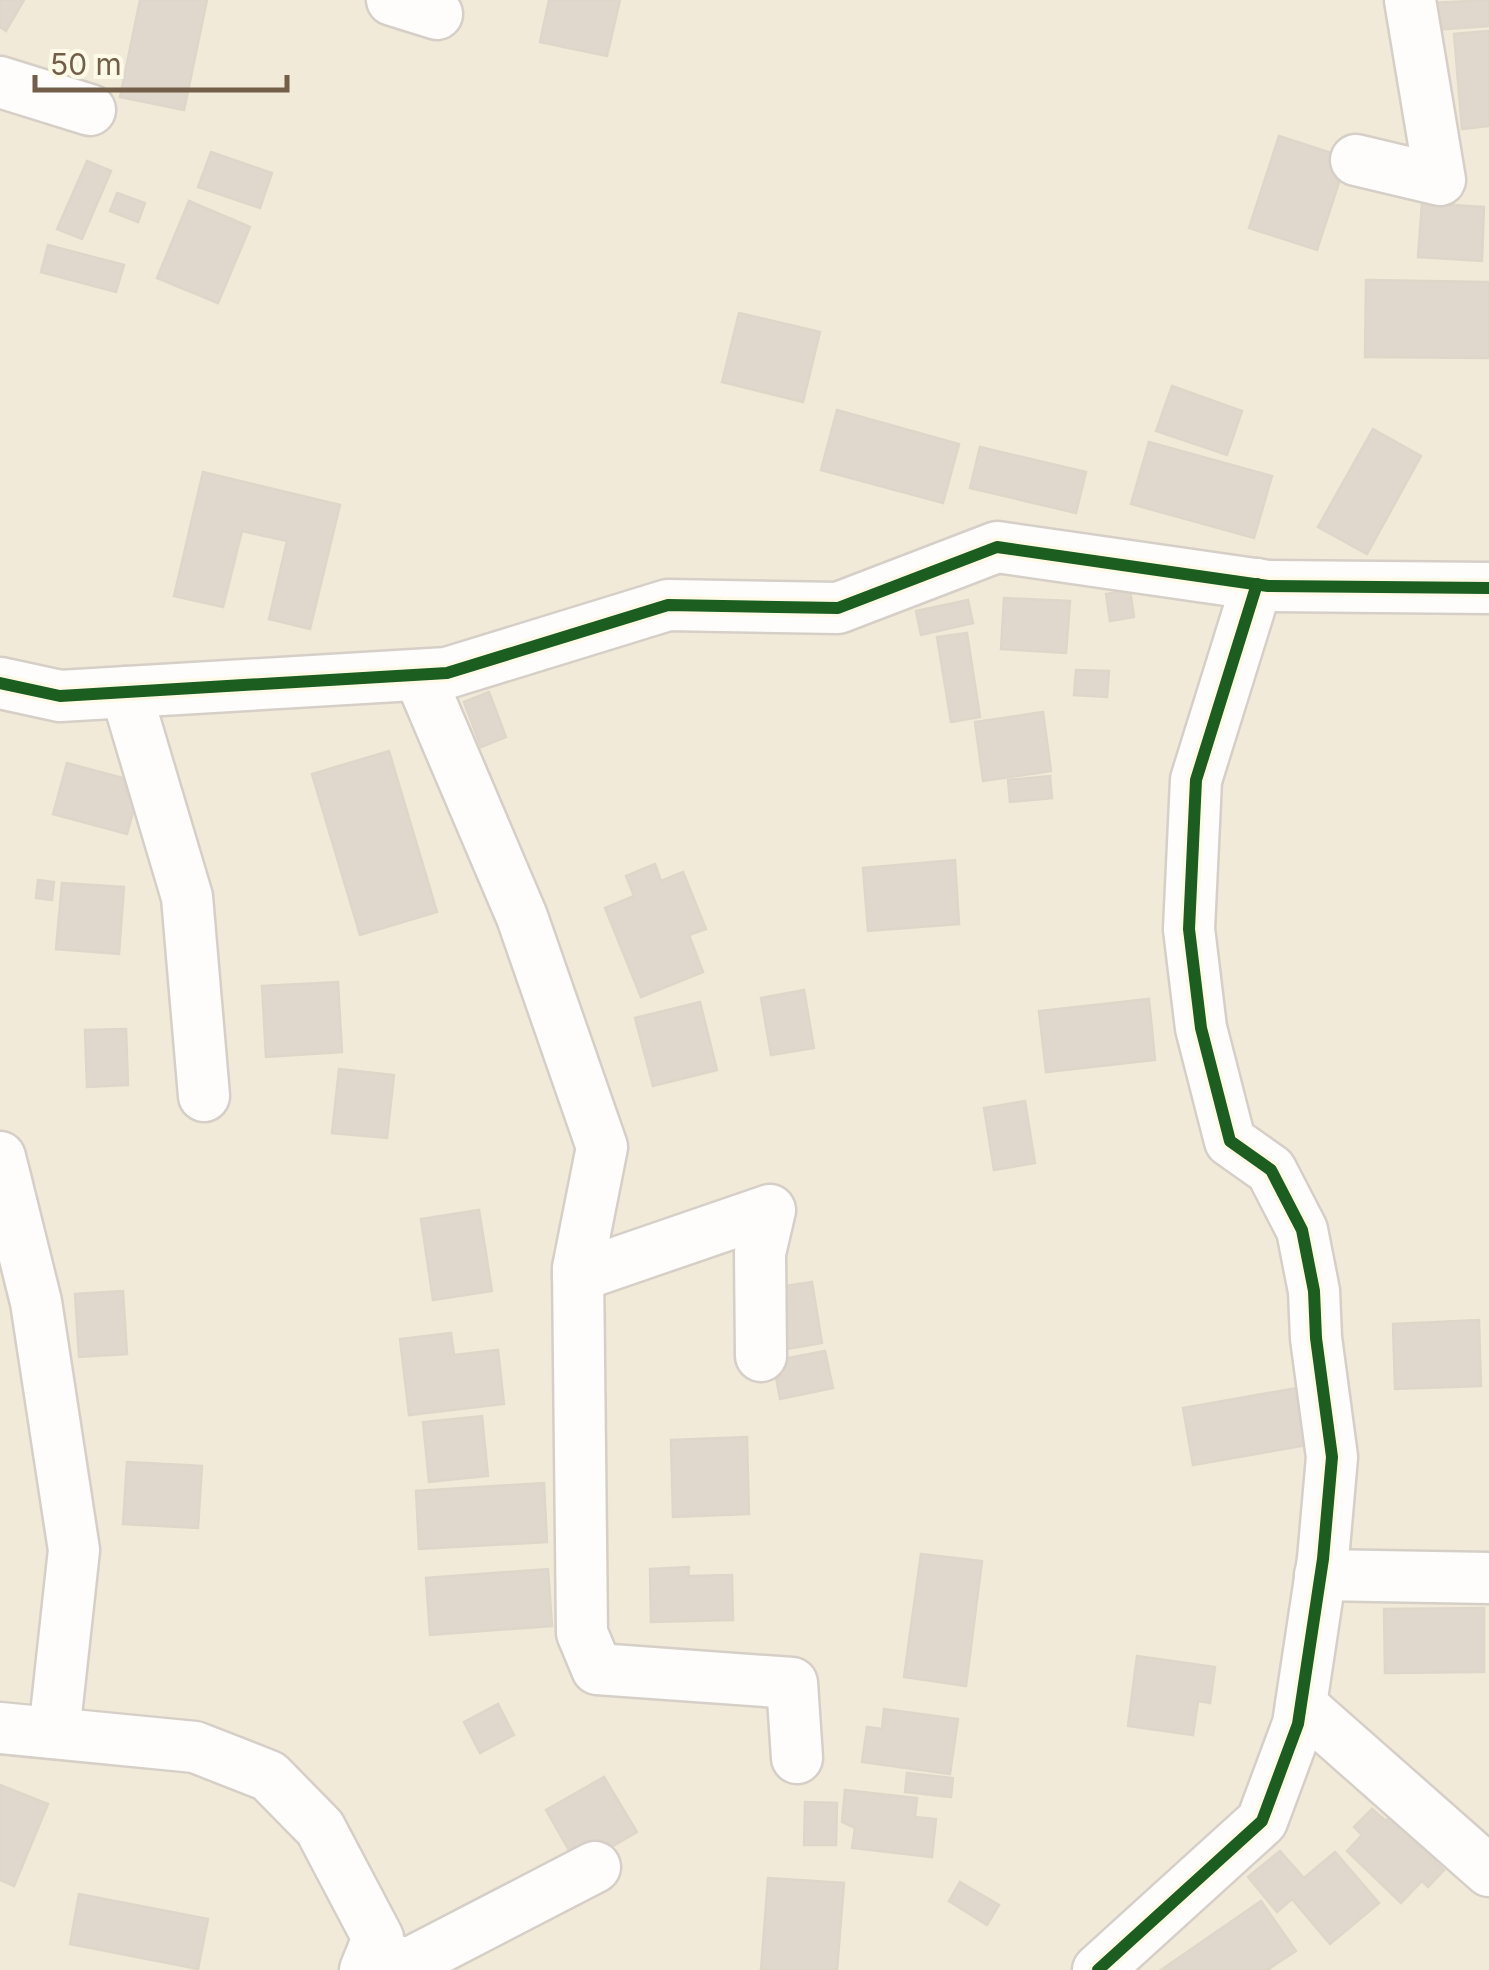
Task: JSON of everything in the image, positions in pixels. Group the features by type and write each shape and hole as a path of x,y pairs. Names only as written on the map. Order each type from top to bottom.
{"street":[{"path":"1356,160 1440,180 1410,0"},
{"path":"0,82 90,110"},
{"path":"0,684 60,696 447,673 668,604 838,608 997,547 1256,584 1489,588"},
{"path":"1116,1964 1262,1821 1298,1724 1320,1575 1332,1457 1316,1338 1314,1291 1302,1230 1271,1170 1230,1142 1201,1028 1189,928 1196,780 1256,584"},
{"path":"419,675 522,917 602,1147 578,1276 582,1633 598,1669 792,1683 797,1758"},
{"path":"126,692 187,897 204,1096"},
{"path":"0,1157 36,1302 74,1550 54,1733"},
{"path":"578,1276 770,1210 760,1252 761,1356"},
{"path":"1320,1575 1489,1578"},
{"path":"1300,1705 1489,1872"},
{"path":"0,1728 195,1748 270,1776 320,1828 378,1938 369,1960 406,1965 595,1867"}],"shaded area":[{"path":"0,0 1489,0 1489,1970 0,1970"}],"building":[{"path":"0,0 24,0 6,31 0,27"},
{"path":"140,0 207,0 184,110 120,97"},
{"path":"549,0 620,0 607,56 540,42"},
{"path":"1489,0 1489,26 1434,30 1432,3"},
{"path":"1489,31 1489,126 1462,129 1454,34"},
{"path":"1279,136 1347,158 1317,250 1249,228"},
{"path":"211,152 272,173 260,208 198,187"},
{"path":"87,161 111,171 82,239 57,229"},
{"path":"117,193 145,203 138,222 110,211"},
{"path":"189,201 250,227 218,303 157,278"},
{"path":"1422,203 1484,207 1482,261 1418,257"},
{"path":"48,245 124,265 116,292 41,272"},
{"path":"1366,280 1489,282 1489,358 1365,357"},
{"path":"739,313 820,332 803,402 722,382"},
{"path":"1172,386 1242,411 1227,455 1156,431"},
{"path":"837,410 959,444 943,503 821,470"},
{"path":"1373,429 1421,456 1367,554 1318,527"},
{"path":"1149,442 1272,476 1254,538 1131,504"},
{"path":"980,447 1086,472 1076,513 970,488"},
{"path":"203,472 340,505 310,629 269,619 287,541 242,531 223,607 174,596"},
{"path":"1130,590 1134,617 1110,621 1106,594"},
{"path":"1004,598 1070,601 1066,653 1001,649"},
{"path":"968,600 973,623 921,635 916,611"},
{"path":"967,633 980,717 951,722 937,637"},
{"path":"1076,670 1109,671 1107,697 1074,695"},
{"path":"489,692 506,737 481,747 464,702"},
{"path":"1043,712 1051,771 983,781 975,722"},
{"path":"389,751 437,912 360,935 312,774"},
{"path":"67,763 141,783 127,834 53,814"},
{"path":"1050,776 1052,798 1010,802 1008,780"},
{"path":"955,860 959,924 868,931 863,868"},
{"path":"655,864 661,881 683,872 706,929 689,935 703,972 641,997 605,908 634,896 626,876"},
{"path":"38,880 54,882 52,900 36,898"},
{"path":"62,883 124,887 119,954 56,949"},
{"path":"338,982 342,1052 266,1057 262,986"},
{"path":"804,990 814,1048 771,1055 761,998"},
{"path":"1149,999 1155,1060 1046,1072 1039,1011"},
{"path":"700,1002 717,1070 653,1086 635,1018"},
{"path":"126,1029 128,1085 87,1087 85,1030"},
{"path":"339,1069 394,1075 387,1138 332,1133"},
{"path":"1025,1101 1035,1163 994,1170 984,1108"},
{"path":"479,1210 492,1291 433,1300 421,1219"},
{"path":"812,1282 822,1343 775,1351 765,1289"},
{"path":"123,1291 127,1354 79,1357 75,1294"},
{"path":"1479,1320 1481,1386 1395,1389 1393,1324"},
{"path":"451,1333 454,1355 498,1350 504,1404 409,1415 400,1339"},
{"path":"825,1351 833,1388 780,1399 773,1361"},
{"path":"1297,1388 1307,1445 1193,1465 1183,1408"},
{"path":"482,1416 488,1476 429,1482 423,1422"},
{"path":"747,1437 749,1514 673,1517 671,1440"},
{"path":"127,1462 202,1466 198,1528 123,1524"},
{"path":"544,1483 547,1542 419,1549 416,1491"},
{"path":"921,1554 982,1561 966,1686 904,1677"},
{"path":"689,1567 688,1576 732,1575 733,1620 651,1622 650,1569"},
{"path":"548,1569 552,1626 430,1635 426,1578"},
{"path":"1484,1608 1484,1672 1385,1673 1384,1609"},
{"path":"1137,1656 1215,1667 1210,1703 1198,1701 1193,1735 1128,1726"},
{"path":"498,1704 514,1735 480,1753 464,1722"},
{"path":"884,1709 958,1719 950,1774 862,1762 867,1727 882,1729"},
{"path":"907,1773 953,1778 951,1797 905,1792"},
{"path":"604,1777 637,1832 578,1866 546,1810"},
{"path":"0,1785 48,1804 14,1886 0,1880"},
{"path":"845,1790 917,1798 915,1817 936,1819 932,1857 852,1848 855,1828 842,1822"},
{"path":"805,1802 837,1803 836,1845 804,1845"},
{"path":"1372,1809 1386,1821 1395,1810 1442,1855 1435,1862 1444,1870 1428,1887 1422,1881 1401,1903 1347,1851 1362,1835 1354,1827"},
{"path":"1280,1851 1304,1878 1335,1852 1379,1903 1330,1944 1292,1899 1277,1912 1248,1877"},
{"path":"768,1878 844,1883 837,1970 761,1970"},
{"path":"960,1882 999,1905 987,1925 949,1901"},
{"path":"79,1894 208,1919 198,1969 70,1944"},
{"path":"1261,1901 1296,1951 1267,1970 1161,1970"}],"cycle path":[{"path":"0,683 60,696 447,673 668,605 838,608 997,547 1268,586 1489,588"},
{"path":"1098,1970 1262,1821 1298,1724 1323,1559 1332,1457 1316,1338 1314,1291 1302,1230 1271,1170 1230,1141 1201,1028 1189,929 1196,780 1257,584"}]}
